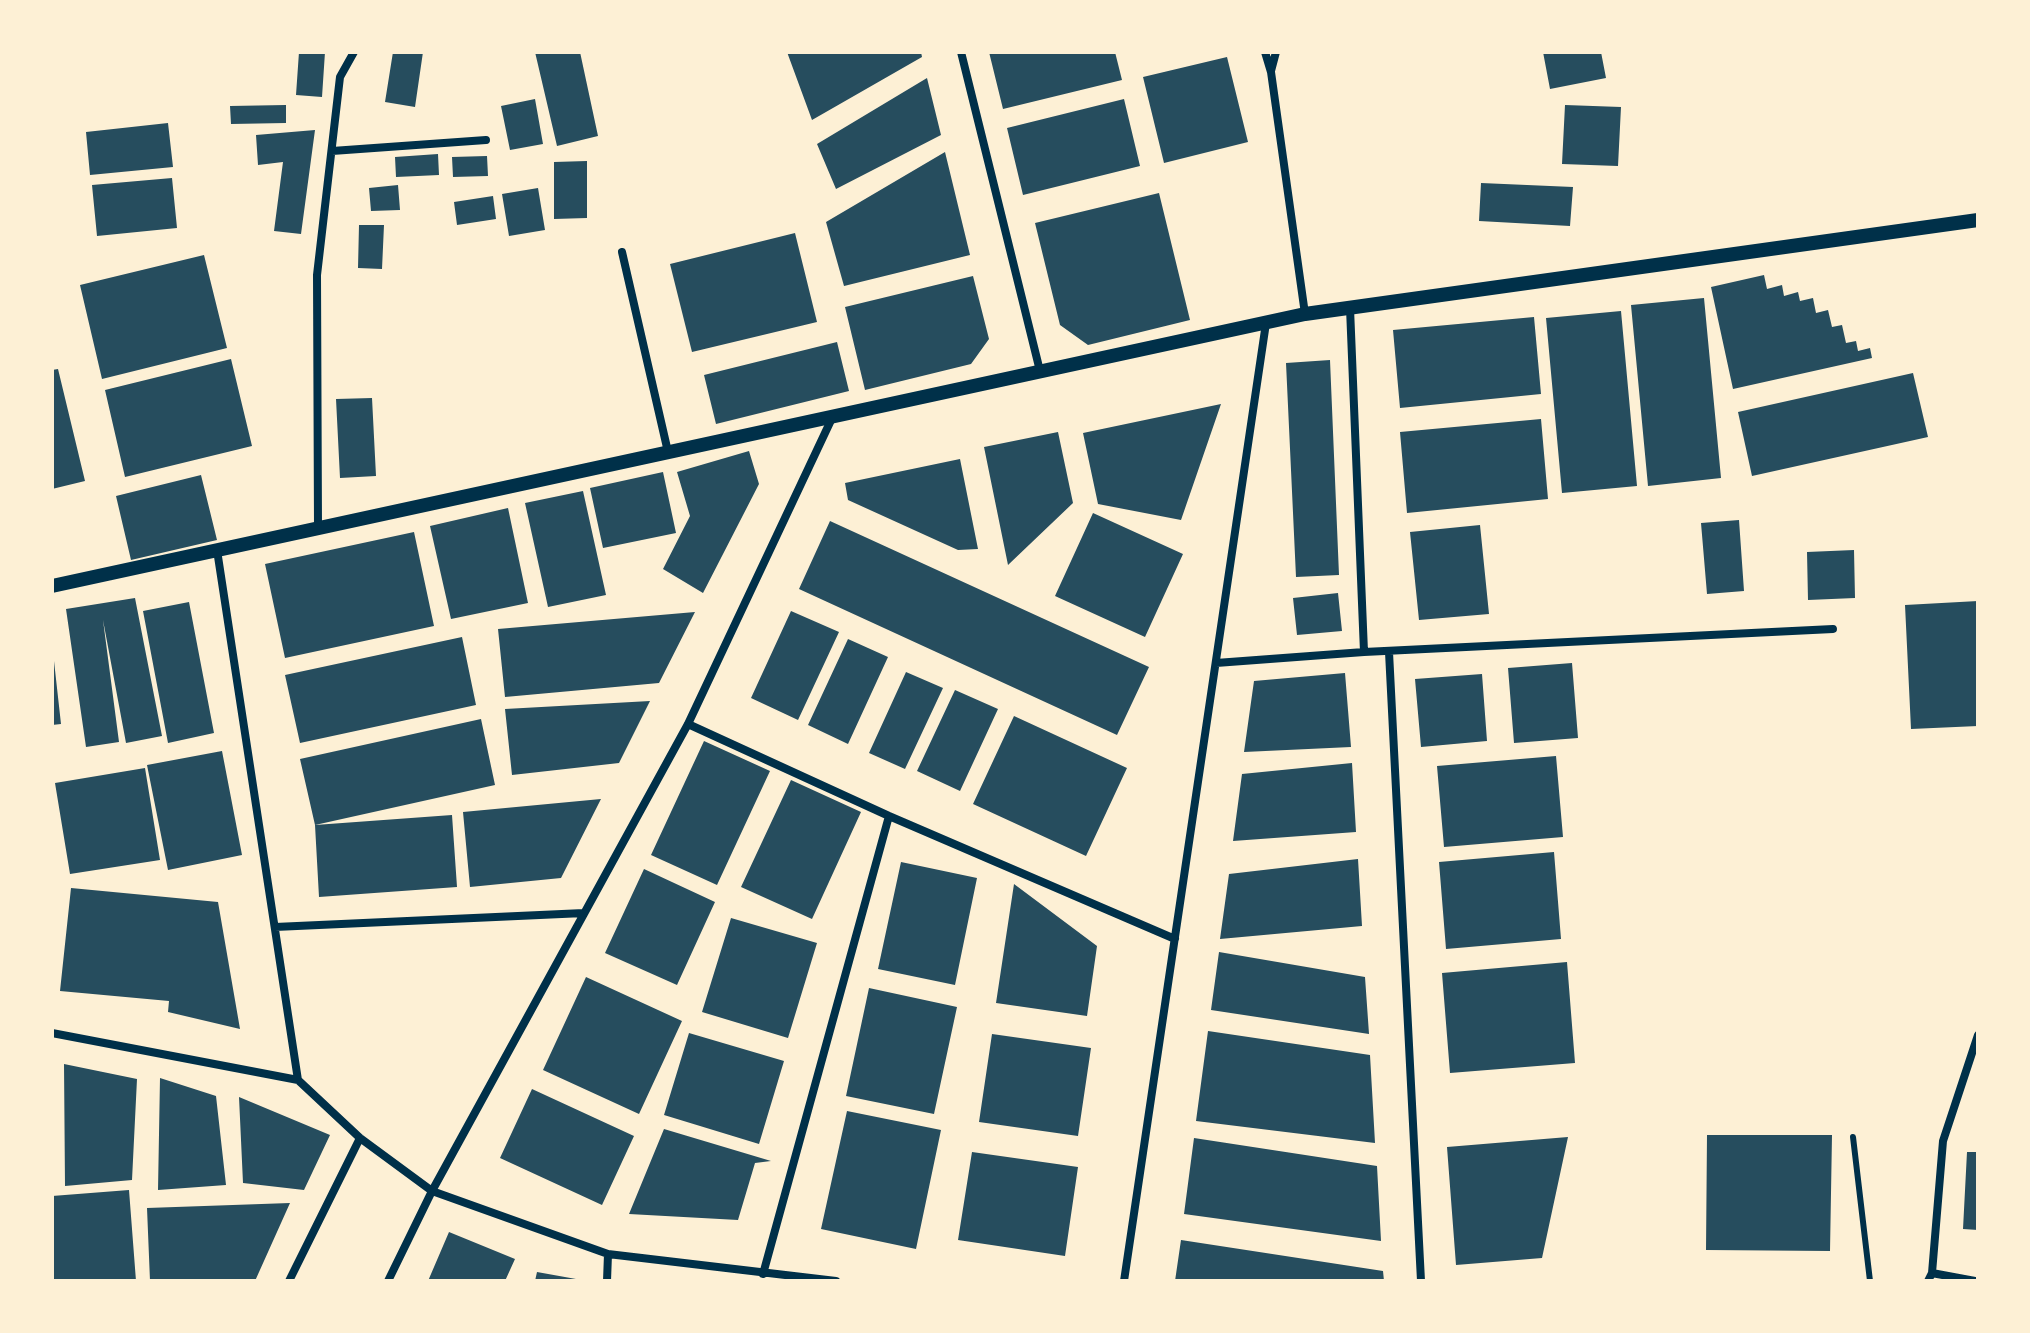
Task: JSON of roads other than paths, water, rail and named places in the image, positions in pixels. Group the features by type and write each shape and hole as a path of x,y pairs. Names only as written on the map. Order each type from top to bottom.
{"street":[{"path":"318,528 317,275 340,77 354,52"},
{"path":"961,52 1040,371"},
{"path":"1265,52 1271,72 1305,314"},
{"path":"1271,72 1276,52"},
{"path":"332,151 486,140"},
{"path":"52,586 1305,314 1977,223"},
{"path":"622,252 668,452"},
{"path":"1350,308 1364,652"},
{"path":"1124,1281 1266,323"},
{"path":"388,1281 432,1191 688,724 833,416"},
{"path":"217,550 298,1080"},
{"path":"1216,663 1364,652 1833,629"},
{"path":"1389,652 1421,1281"},
{"path":"688,724 889,816 1175,939"},
{"path":"763,1274 889,816"},
{"path":"275,927 584,913"},
{"path":"52,1033 298,1080 360,1138 432,1191 608,1254 836,1281"},
{"path":"1975,1281 1930,1277 1943,1141 1978,1035"},
{"path":"289,1281 360,1138"},
{"path":"607,1281 608,1254"}],"lane":[{"path":"1853,1137 1870,1281"}]}
